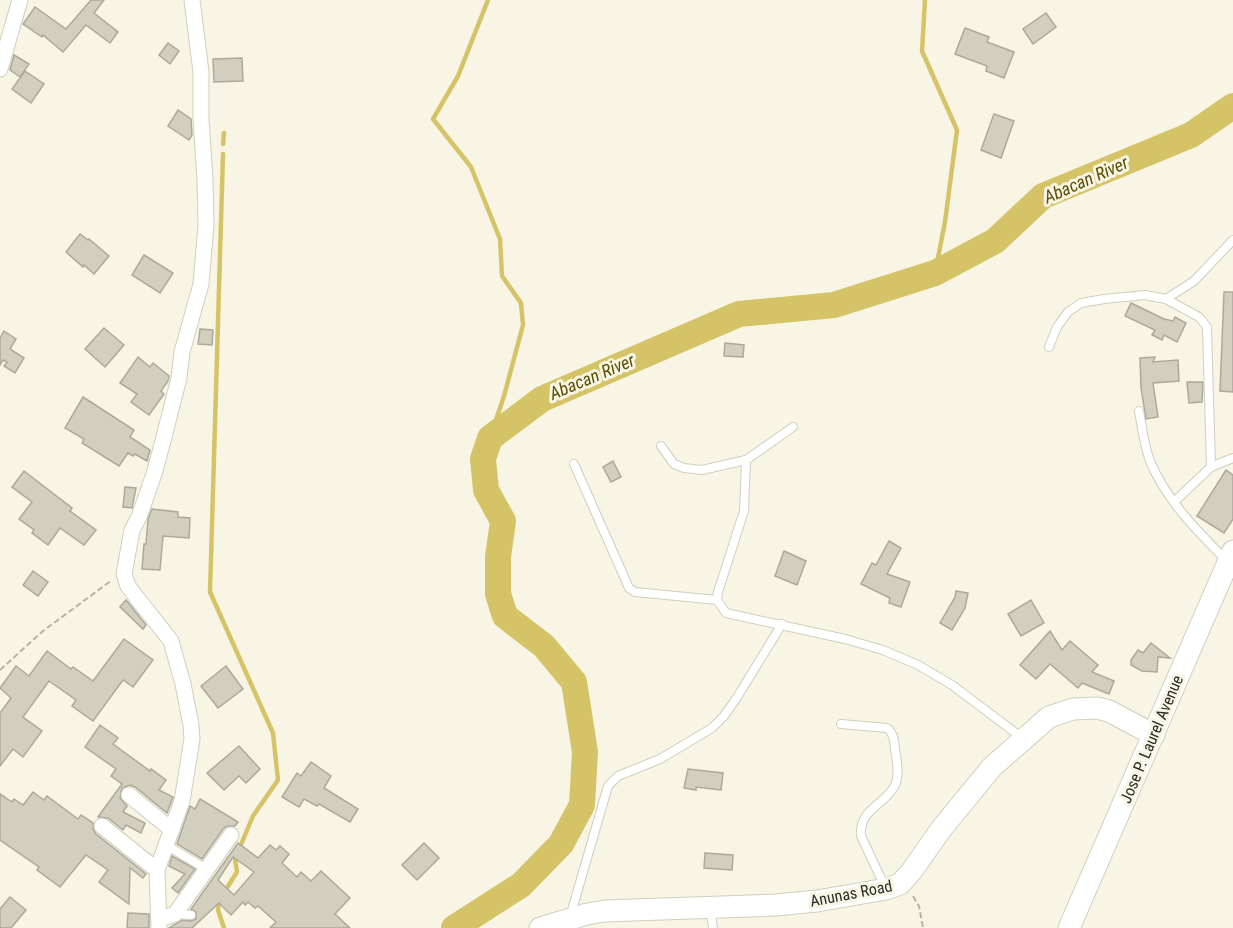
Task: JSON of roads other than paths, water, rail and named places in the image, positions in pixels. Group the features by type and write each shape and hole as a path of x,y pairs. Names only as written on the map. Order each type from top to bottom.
{"street":[{"path":"0,69 20,0"},
{"path":"165,920 157,898 157,870 182,801 192,739 189,714 171,641 128,586 124,574 132,530 154,474 163,441 179,378 182,352 201,284 206,225 206,180 201,119 201,72 192,0"},
{"name":"Jose P. Laurel Avenue","path":"1069,928 1230,556"},
{"name":"Anunas Road","path":"540,928 570,918 613,910 796,903 893,886 911,872 978,782 1006,753 1025,740 1049,717 1061,712 1087,708 1109,711 1154,735"},
{"path":"129,795 172,830"},
{"path":"102,826 157,870"},
{"path":"165,920 231,835"}],"lane":[{"path":"1166,299 1194,280 1233,240"},
{"path":"1049,347 1057,327 1068,312 1082,303 1145,295 1166,299 1199,317 1207,327 1211,467"},
{"path":"1138,411 1151,462 1174,502 1202,535 1230,556"},
{"path":"661,446 674,464 684,468 702,470 746,460 793,427"},
{"path":"1174,502 1211,467 1233,458"},
{"path":"746,460 744,512 718,592 717,600 726,613 855,642 918,664 952,685 1025,740"},
{"path":"574,464 629,588 635,592 717,600"},
{"path":"570,918 608,786 618,776 660,759 712,728 736,699 782,624"},
{"path":"841,724 887,728 892,732 894,738 898,768 894,787 867,814 860,827 861,836 893,886"},
{"path":"166,846 201,866"},
{"path":"710,907 713,928"},
{"path":"165,920 191,915"}],"waterway":[{"path":"488,0 458,76 433,119 471,167 500,239 502,276 521,303 523,325 490,438"},
{"path":"925,0 922,51 957,130 945,222 935,273"},
{"name":"Abacan River","path":"454,928 521,885 561,844 582,805 585,752 574,682 544,646 505,616 498,594 498,557 503,521 486,490 483,459 490,438 542,399 739,314 834,305 935,273 995,241 1043,196 1191,135 1233,106"},
{"path":"223,144 224,133"},
{"path":"223,154 210,592 273,733 278,780 253,816 235,859 237,872 225,891"},
{"path":"219,901 218,910 224,928"}]}
